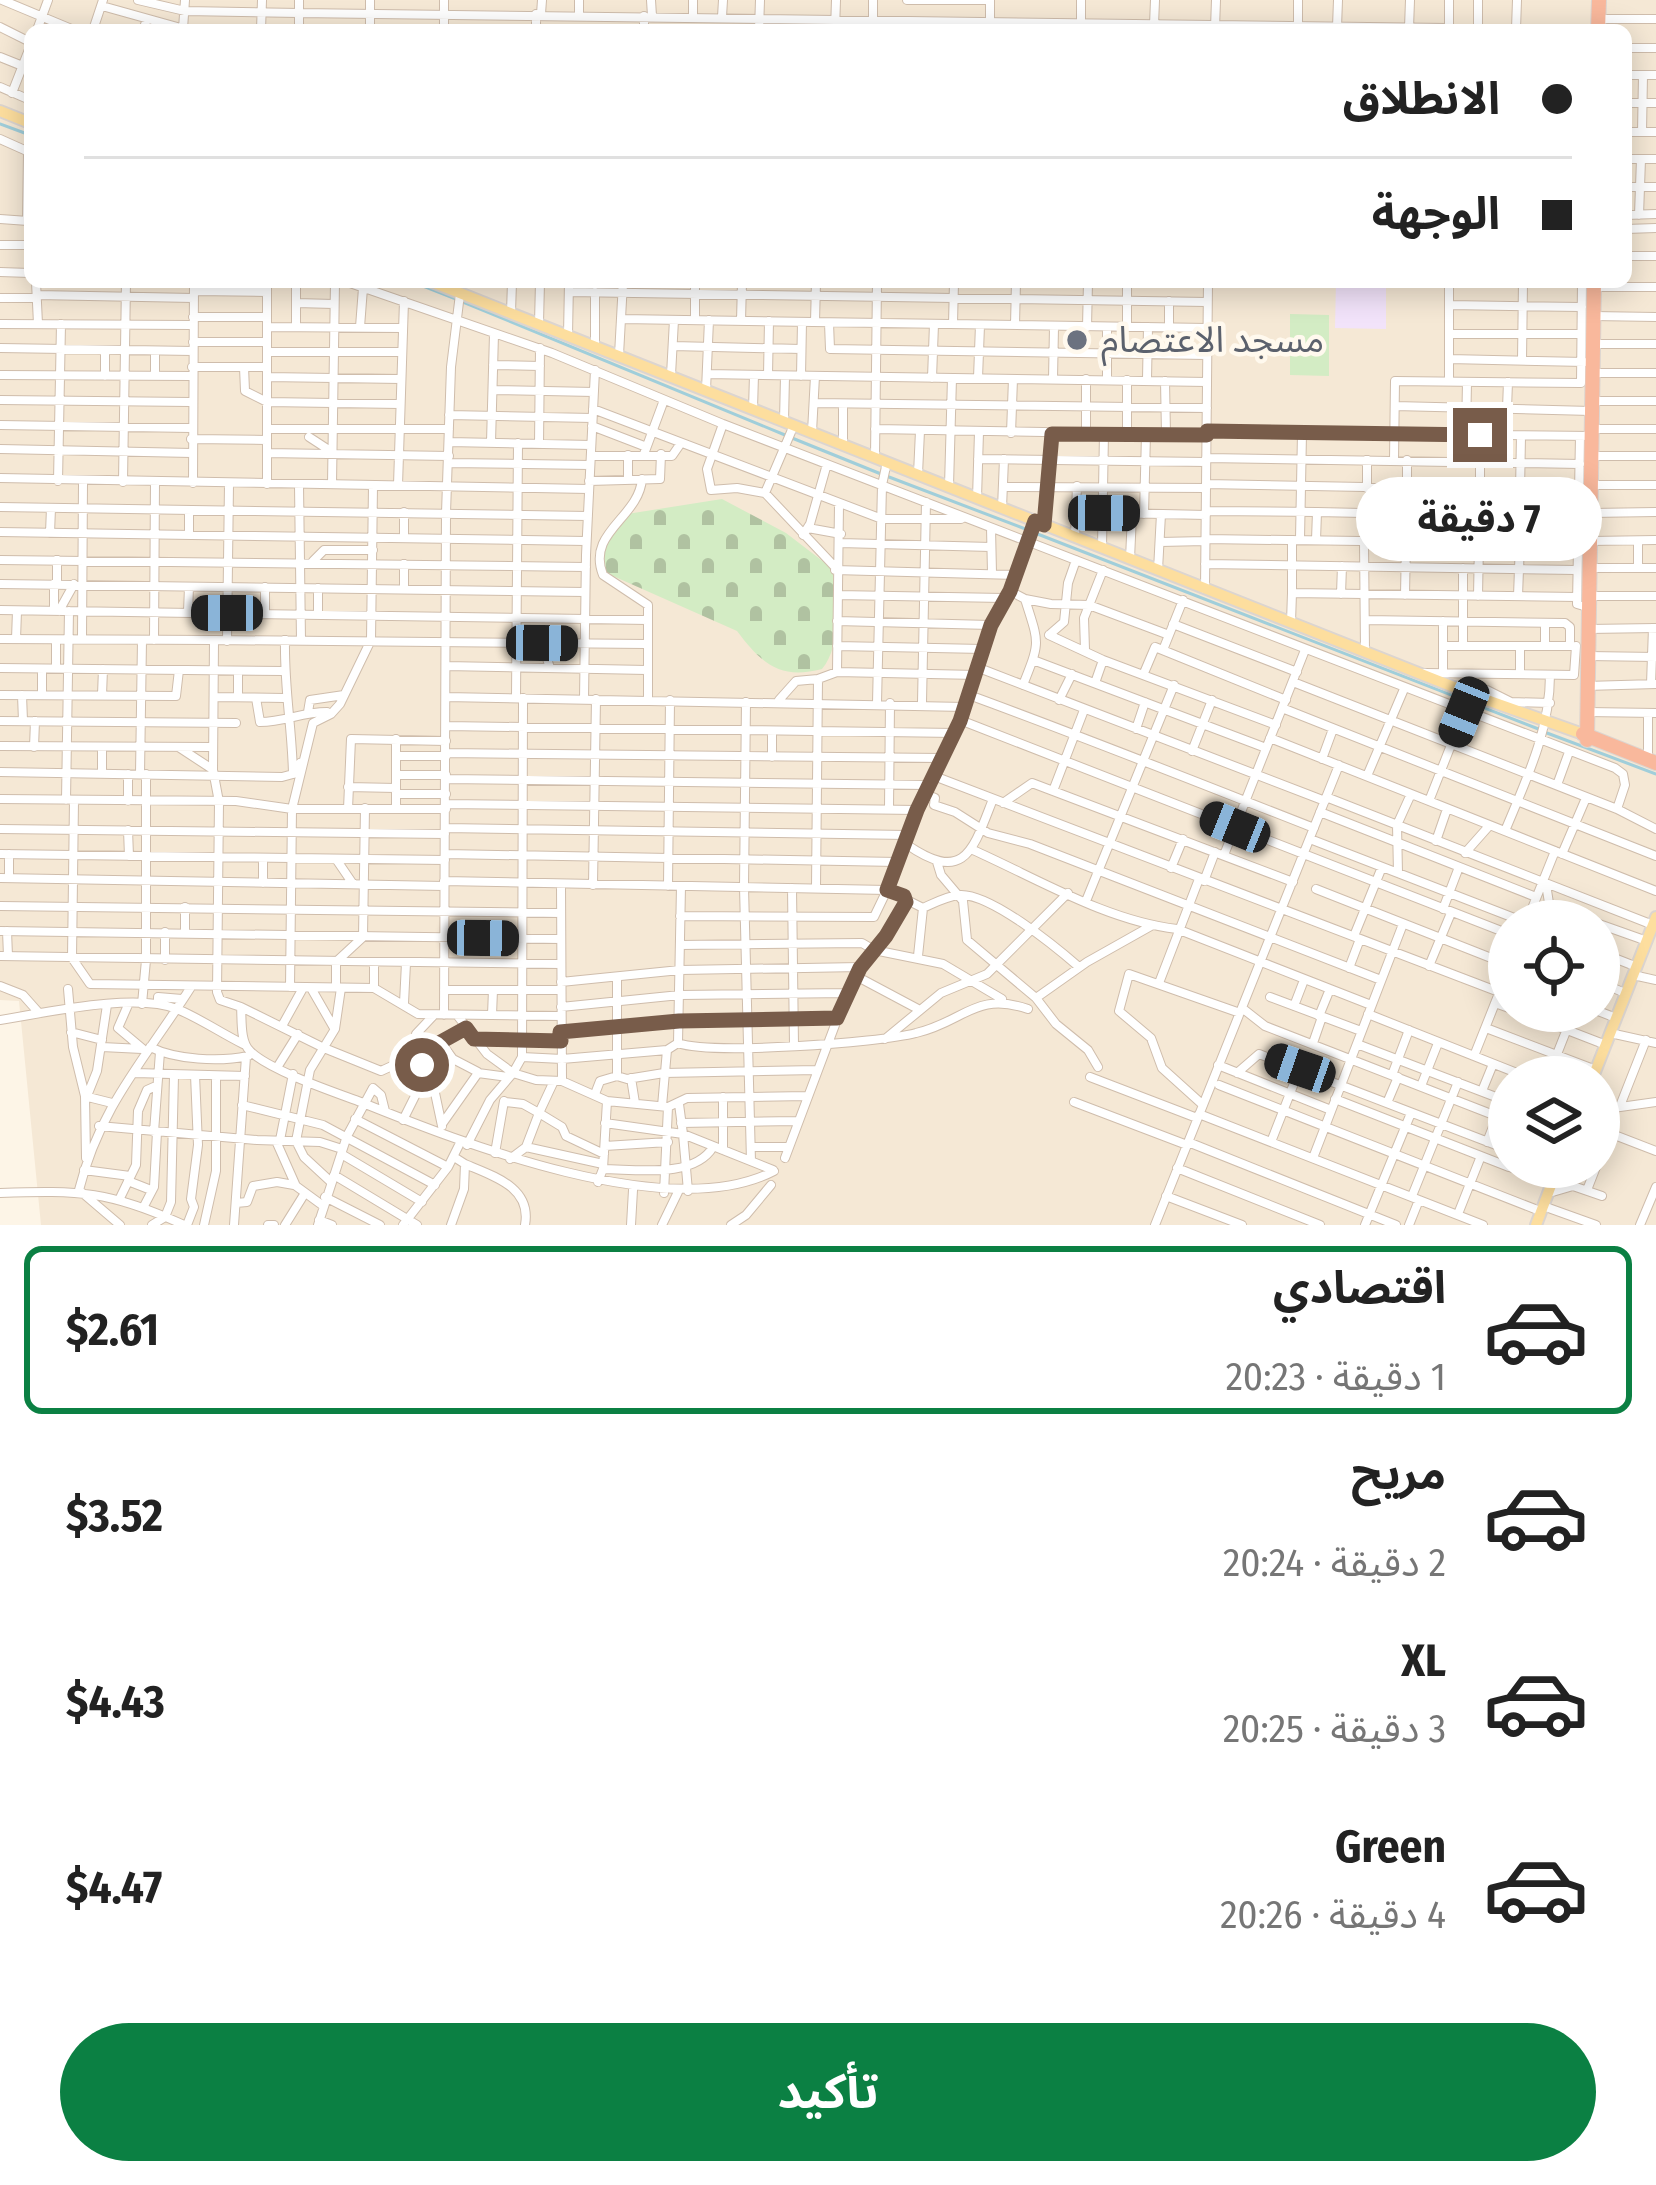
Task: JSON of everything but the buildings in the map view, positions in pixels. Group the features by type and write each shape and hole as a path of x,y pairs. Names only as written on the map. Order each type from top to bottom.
{"highway":[{"path":"1590,288 1587,339 1592,406 1584,488 1582,569 1587,628 1580,649 1586,686 1581,728 1652,762"}],"main road":[{"path":"451,288 1417,673 1546,722 1581,728"},
{"path":"1620,1008 1654,922"},
{"path":"1602,1056 1611,1032"},
{"path":"1536,1225 1550,1188"}],"street":[{"path":"39,24 48,0"},
{"path":"138,0 261,12 722,17 886,24"},
{"path":"261,24 262,0"},
{"path":"298,24 299,0"},
{"path":"370,0 370,24"},
{"path":"405,0 405,15"},
{"path":"444,0 444,24"},
{"path":"537,24 542,0"},
{"path":"579,0 588,24"},
{"path":"646,24 652,0"},
{"path":"686,24 693,0"},
{"path":"722,17 723,0"},
{"path":"759,24 760,0"},
{"path":"835,24 836,0"},
{"path":"873,0 873,20"},
{"path":"907,0 990,0 984,24"},
{"path":"1081,0 1081,23"},
{"path":"916,1 916,20"},
{"path":"1,2 59,24"},
{"path":"103,3 158,24"},
{"path":"145,24 147,19"},
{"path":"1608,24 1656,19"},
{"path":"894,24 916,20 937,24"},
{"path":"1075,24 1085,24"},
{"path":"12,93 24,72"},
{"path":"1632,75 1656,75"},
{"path":"1642,132 1643,75"},
{"path":"0,87 24,98"},
{"path":"1632,104 1656,104"},
{"path":"1632,132 1656,132"},
{"path":"1632,159 1656,159"},
{"path":"1639,214 1641,159"},
{"path":"1632,187 1656,187"},
{"path":"1632,215 1656,214"},
{"path":"36,288 38,324"},
{"path":"123,482 126,288"},
{"path":"0,298 126,299 225,288"},
{"path":"267,288 267,484"},
{"path":"296,288 296,326"},
{"path":"332,485 335,288"},
{"path":"361,327 363,288 540,348 723,424 1623,774 1625,785 1617,809"},
{"path":"511,312 512,288"},
{"path":"539,323 540,288"},
{"path":"568,334 569,288"},
{"path":"574,288 595,292 617,288"},
{"path":"619,355 623,288"},
{"path":"635,288 742,295 1207,302"},
{"path":"695,288 695,320"},
{"path":"741,320 742,288"},
{"path":"815,322 816,288"},
{"path":"877,288 875,429 882,485 877,703"},
{"path":"953,324 955,288"},
{"path":"1015,326 1016,288"},
{"path":"1087,327 1088,288"},
{"path":"1126,327 1127,288"},
{"path":"1205,589 1208,288"},
{"path":"1449,288 1449,381"},
{"path":"1506,435 1522,334 1523,288"},
{"path":"193,483 194,290"},
{"path":"403,1120 423,1080 416,1034 439,1015 444,990 446,513 460,292"},
{"path":"595,292 595,345"},
{"path":"398,486 404,301"},
{"path":"1168,327 1169,302"},
{"path":"296,304 334,304"},
{"path":"1449,305 1656,317"},
{"path":"621,320 1207,328"},
{"path":"670,375 674,320"},
{"path":"706,390 709,320"},
{"path":"0,323 193,321 403,328"},
{"path":"768,375 769,321"},
{"path":"801,376 802,322"},
{"path":"829,323 829,348 1207,356"},
{"path":"58,481 61,324"},
{"path":"932,378 934,324"},
{"path":"978,378 980,325"},
{"path":"1053,379 1054,326"},
{"path":"1107,327 1107,380"},
{"path":"1147,380 1148,327"},
{"path":"491,442 494,334"},
{"path":"1449,334 1656,344"},
{"path":"673,346 801,349"},
{"path":"0,348 267,347 402,352"},
{"path":"538,444 540,348"},
{"path":"105,350 105,376"},
{"path":"155,351 155,376"},
{"path":"1449,359 1518,360 1656,373"},
{"path":"493,365 540,366"},
{"path":"1394,460 1395,381 1581,383 1589,366"},
{"path":"0,375 155,376 244,368 334,379 401,379"},
{"path":"244,368 245,391 267,402 400,404"},
{"path":"593,885 596,728 585,669 585,592 595,370"},
{"path":"707,374 1207,382"},
{"path":"753,409 754,375"},
{"path":"765,493 789,423 785,376"},
{"path":"812,432 814,376"},
{"path":"949,486 952,378"},
{"path":"1011,433 1013,379"},
{"path":"1086,379 1086,433"},
{"path":"1126,434 1127,380"},
{"path":"1165,381 1166,434"},
{"path":"1466,435 1467,382"},
{"path":"493,390 594,392"},
{"path":"644,450 664,399"},
{"path":"0,400 191,402"},
{"path":"1395,406 1507,408 1656,401"},
{"path":"814,403 1207,409"},
{"path":"843,403 843,444"},
{"path":"449,415 593,417 651,431 882,519 968,518"},
{"path":"593,417 644,450 674,455 681,443"},
{"path":"723,424 707,478 713,491 737,488 765,493 805,531 835,569 1016,574"},
{"path":"0,425 124,428 267,440"},
{"path":"267,429 309,433 449,430"},
{"path":"875,429 1521,436 1656,429"},
{"path":"918,474 920,431"},
{"path":"977,498 979,432"},
{"path":"309,433 332,453"},
{"path":"307,454 309,433"},
{"path":"1102,547 1104,433"},
{"path":"1291,622 1302,433"},
{"path":"680,916 875,916 917,810 960,721 991,625 1040,523 1052,434"},
{"path":"1144,514 1146,434"},
{"path":"1480,435 1480,490"},
{"path":"1520,490 1521,436"},
{"path":"449,442 538,444 591,455"},
{"path":"405,1222 522,1057 518,443"},
{"path":"0,449 192,454"},
{"path":"267,453 517,464 644,450"},
{"path":"0,478 518,490 661,478 661,454"},
{"path":"628,455 628,480"},
{"path":"978,459 1520,462 1656,456"},
{"path":"1002,508 1004,460"},
{"path":"1367,460 1367,488"},
{"path":"1407,460 1407,488"},
{"path":"805,531 827,464"},
{"path":"642,479 640,496 607,533 598,558 603,575 648,605 648,700"},
{"path":"82,640 78,585 83,482"},
{"path":"154,640 155,482"},
{"path":"226,640 229,484"},
{"path":"1003,487 1520,490 1656,484"},
{"path":"299,485 301,640"},
{"path":"290,987 292,809 314,723 334,712 371,640 373,486"},
{"path":"1075,536 1077,486"},
{"path":"1390,541 1391,488"},
{"path":"1463,489 1463,542"},
{"path":"1504,542 1505,490"},
{"path":"922,704 926,502"},
{"path":"837,672 839,504"},
{"path":"0,508 588,516"},
{"path":"50,533 51,508"},
{"path":"189,510 189,535"},
{"path":"404,512 404,538"},
{"path":"1076,512 1504,516 1656,512"},
{"path":"1316,540 1317,512"},
{"path":"1130,559 1132,514"},
{"path":"1158,570 1161,514"},
{"path":"1406,595 1415,514"},
{"path":"991,527 992,573"},
{"path":"805,531 882,544 991,547"},
{"path":"0,532 586,541"},
{"path":"1160,542 1656,540"},
{"path":"1364,541 1365,652"},
{"path":"1638,541 1638,568"},
{"path":"1478,596 1479,542"},
{"path":"1518,596 1520,542"},
{"path":"312,562 324,550 373,550"},
{"path":"0,560 586,567"},
{"path":"57,560 56,584 70,640 65,773 74,855 72,958 90,984 374,988 413,1012 439,1015 520,1015 680,995 847,993"},
{"path":"1023,685 1039,644 1064,622 1076,560"},
{"path":"404,564 404,590"},
{"path":"1205,564 1656,568"},
{"path":"1341,594 1342,566"},
{"path":"1463,568 1463,646"},
{"path":"1085,650 1084,618 1102,570"},
{"path":"0,584 585,592"},
{"path":"62,609 78,585"},
{"path":"188,612 189,586"},
{"path":"265,587 265,613"},
{"path":"318,588 318,614"},
{"path":"1292,593 1584,600 1656,596"},
{"path":"837,595 1007,595 1089,605 1169,635"},
{"path":"1025,599 1039,644"},
{"path":"1163,650 1183,600"},
{"path":"0,610 648,620"},
{"path":"16,610 16,640"},
{"path":"1366,620 1569,625 1580,649 1575,675 1417,673"},
{"path":"837,621 991,625"},
{"path":"1443,621 1443,673"},
{"path":"1545,623 1545,646"},
{"path":"1173,624 1656,829"},
{"path":"1586,686 1653,684 1654,657 1654,628 1587,628"},
{"path":"1049,635 1276,725"},
{"path":"0,639 647,644"},
{"path":"56,640 56,669"},
{"path":"142,640 140,746 147,856 142,1004"},
{"path":"214,640 220,1000 381,1071 407,1059 422,1065"},
{"path":"285,640 285,701 293,774"},
{"path":"542,643 550,668"},
{"path":"837,646 983,649"},
{"path":"1443,646 1545,646 1654,657"},
{"path":"1520,646 1520,674"},
{"path":"1144,673 1154,647 1163,650 1333,729 1656,856"},
{"path":"1159,983 1188,905 1235,827 1306,649"},
{"path":"1095,683 1103,660"},
{"path":"1033,661 1203,724 1339,765 1656,891"},
{"path":"446,666 647,670"},
{"path":"0,668 284,670"},
{"path":"41,669 42,695"},
{"path":"102,695 103,669"},
{"path":"0,695 176,696 178,670"},
{"path":"238,671 238,698"},
{"path":"778,701 796,681 837,672 978,672 1397,825 1585,900"},
{"path":"1059,700 1072,674"},
{"path":"1492,674 1485,695 1550,704"},
{"path":"1505,831 1541,741 1550,704 1550,674"},
{"path":"817,888 818,679"},
{"path":"1086,902 1174,685"},
{"path":"1367,776 1404,689"},
{"path":"256,698 258,721 289,720 305,711 310,700 345,694"},
{"path":"22,695 23,721"},
{"path":"970,695 1314,828"},
{"path":"213,697 285,701 305,711 334,712"},
{"path":"446,697 965,707"},
{"path":"668,886 670,700"},
{"path":"1192,751 1212,700"},
{"path":"746,701 751,1161"},
{"path":"1136,729 1145,702"},
{"path":"889,809 890,703"},
{"path":"1053,791 1084,710"},
{"path":"1429,801 1464,712"},
{"path":"1581,728 1652,713 1652,762"},
{"path":"0,721 236,723"},
{"path":"34,747 35,721"},
{"path":"960,721 1488,926"},
{"path":"446,726 955,733"},
{"path":"1322,759 1333,729"},
{"path":"772,731 772,757"},
{"path":"349,808 351,739 446,741"},
{"path":"396,739 396,808"},
{"path":"0,746 213,747"},
{"path":"178,747 214,772"},
{"path":"102,748 102,773"},
{"path":"1557,785 1569,752"},
{"path":"396,756 943,758"},
{"path":"293,774 304,757"},
{"path":"1159,1224 1166,1196 1339,765"},
{"path":"0,772 293,774"},
{"path":"128,774 128,801"},
{"path":"396,775 930,785 998,801 1488,988"},
{"path":"0,829 817,834 907,840 937,862 960,861 973,850 998,801 1027,783 1293,882"},
{"path":"930,785 934,806 982,828 1381,980"},
{"path":"348,787 446,802"},
{"path":"1398,874 1397,825 1411,794"},
{"path":"1534,900 1586,798"},
{"path":"0,799 219,802 292,809 396,808 446,802 917,810"},
{"path":"336,962 363,937 358,884 365,859 365,808"},
{"path":"1436,841 1447,809"},
{"path":"1320,812 1535,897"},
{"path":"1430,966 1450,893 1489,826"},
{"path":"128,830 129,856"},
{"path":"1172,868 1183,839"},
{"path":"1310,839 1488,907"},
{"path":"973,850 1086,902 1151,926 1177,929 1330,989 1409,1030 1488,1062"},
{"path":"897,862 5,854 4,878 817,888 887,890 904,896 906,902"},
{"path":"263,858 263,883"},
{"path":"336,859 358,884"},
{"path":"937,862 940,875 964,904 964,936 975,950 1036,998 1099,1067"},
{"path":"1349,968 1364,909 1382,867"},
{"path":"1544,883 1548,900"},
{"path":"510,1159 526,1147 558,1081 562,1059 561,884"},
{"path":"678,1042 681,886"},
{"path":"792,888 794,1045"},
{"path":"1316,890 1488,961"},
{"path":"884,1040 951,987 997,965 1068,893"},
{"path":"906,902 923,908 959,895 980,899 1079,967"},
{"path":"785,1158 847,993 906,902"},
{"path":"0,906 561,913"},
{"path":"185,908 185,933"},
{"path":"918,956 923,908"},
{"path":"1620,913 1654,922"},
{"path":"1313,1158 1403,924"},
{"path":"1036,998 1151,926"},
{"path":"560,964 4,956 4,931 561,939"},
{"path":"1620,931 1647,941"},
{"path":"165,960 166,932"},
{"path":"680,945 862,943 874,950 944,964 1028,1009"},
{"path":"336,962 335,1029 307,1081 296,1141 304,1157 332,1179 417,1225"},
{"path":"1620,962 1656,980"},
{"path":"374,963 374,988"},
{"path":"404,1004 406,963"},
{"path":"444,990 520,990 680,970 793,968 858,972 918,1009"},
{"path":"1200,1112 1162,1068 1155,1041 1118,1008 1130,972 1241,1010 1265,1026 1488,1113"},
{"path":"616,1076 617,977"},
{"path":"1294,1006 1304,980"},
{"path":"0,986 23,995 40,1012"},
{"path":"79,1190 112,1103 191,986"},
{"path":"282,1026 307,988"},
{"path":"307,988 335,1029"},
{"path":"68,989 71,1032 86,1096 86,1165"},
{"path":"1313,1043 1330,989"},
{"path":"492,1015 493,990"},
{"path":"1620,991 1626,993"},
{"path":"158,1004 158,997 183,999"},
{"path":"1270,997 1361,1031"},
{"path":"678,1042 749,1046 884,1040 929,1030 986,1003 1006,1001"},
{"path":"0,1020 107,1005 158,1004 244,1045"},
{"path":"86,1096 102,1044 107,1005"},
{"path":"128,1005 118,1028 150,1049 156,1074 153,1185 143,1208"},
{"path":"234,1225 244,1076 250,1056 244,1045 241,1007"},
{"path":"457,1015 511,1075"},
{"path":"474,1039 560,1037 679,1021 837,1018"},
{"path":"1474,1056 1488,1023"},
{"path":"419,1054 466,1028"},
{"path":"1486,1028 1556,1055 1566,1032"},
{"path":"1388,1103 1409,1030"},
{"path":"71,1032 102,1044 230,1060 250,1056 448,1139 633,1190 746,1187 774,1171 682,1128"},
{"path":"1576,1032 1651,1041 1620,1106"},
{"path":"278,1066 298,1034"},
{"path":"522,1057 562,1059 667,1050 678,1042"},
{"path":"1421,1086 1438,1042"},
{"path":"442,1044 453,1058 478,1072 558,1081 607,1100 665,1106 687,1098 807,1096"},
{"path":"1357,1044 1488,1094"},
{"path":"664,1192 667,1050"},
{"path":"1237,1073 1259,1054 1487,1142"},
{"path":"1218,1065 1331,1110"},
{"path":"1271,1142 1300,1068"},
{"path":"595,1094 600,1081 616,1076 817,1070"},
{"path":"442,1124 478,1072"},
{"path":"135,1073 244,1076"},
{"path":"293,1074 278,1140 296,1186"},
{"path":"152,1225 165,1217 173,1187 174,1076"},
{"path":"0,1193 79,1190 119,1198 186,1225 194,1207 195,1076"},
{"path":"204,1225 217,1172 216,1076"},
{"path":"1482,1091 1488,1076"},
{"path":"1090,1077 1200,1112 1484,1225"},
{"path":"631,1078 635,1103"},
{"path":"423,1080 435,1093 438,1117 448,1139"},
{"path":"1409,1225 1424,1165 1458,1082"},
{"path":"1219,1084 1470,1183 1546,1199 1573,1186 1602,1196"},
{"path":"119,1198 138,1150 139,1104 155,1086"},
{"path":"332,1225 318,1222 347,1136 370,1089 376,1089 385,1112"},
{"path":"495,1154 505,1102 499,1089"},
{"path":"86,1096 112,1103"},
{"path":"526,1147 667,1168 686,1166 703,1161 718,1148 723,1097"},
{"path":"1336,1099 1488,1159"},
{"path":"598,1182 607,1100"},
{"path":"505,1102 539,1112 562,1127 566,1136 604,1158 682,1128 797,1121"},
{"path":"1074,1102 1396,1225"},
{"path":"1620,1106 1656,1102"},
{"path":"662,1225 683,1192 686,1166 679,1104"},
{"path":"242,1105 299,1117 347,1136 435,1184"},
{"path":"1365,1225 1411,1113"},
{"path":"355,1119 448,1167"},
{"path":"605,1123 668,1137"},
{"path":"87,1124 195,1136 320,1142 422,1202"},
{"path":"1620,1137 1656,1151"},
{"path":"380,1156 391,1138"},
{"path":"751,1147 788,1147"},
{"path":"1458,1214 1480,1156"},
{"path":"454,1157 513,1187 526,1210 525,1225"},
{"path":"453,1224 466,1182 465,1164"},
{"path":"86,1165 191,1191"},
{"path":"1177,1168 1319,1225"},
{"path":"217,1172 236,1175"},
{"path":"236,1203 247,1202 253,1186 275,1182 296,1186 380,1225"},
{"path":"730,1225 746,1215 771,1185"},
{"path":"1640,1225 1656,1187"},
{"path":"1533,1188 1596,1225"},
{"path":"79,1190 120,1225"},
{"path":"632,1225 633,1190"},
{"path":"285,1225 305,1192"},
{"path":"1166,1196 1242,1225"}],"shaded area":[{"path":"0,0 1656,0 1656,1225 41,1225 19,1001 0,1000"},
{"path":"1336,288 1386,288 1386,329 1335,328"}],"green space":[{"path":"1290,314 1329,315 1329,376 1290,375"},
{"path":"722,499 786,533 833,569 835,635 822,669 783,671 764,660 737,631 604,572 604,545 627,514"}],"waterway":[{"path":"0,124 24,133"},
{"path":"428,288 456,299"},
{"path":"463,302 785,435"},
{"path":"792,438 881,474"},
{"path":"889,477 1028,530"},
{"path":"1035,533 1541,730"},
{"path":"1547,733 1656,774"}],"place":[{"name":"مسجد الاعتصام","path":"1077,340"}],"route":[{"path":"422,1065 419,1054 466,1028 474,1039 561,1041 560,1032 679,1021 837,1018 860,968 906,902 904,896 887,890 917,810 955,733 991,625 1010,591 1035,521 1044,525 1052,434 1480,435"}]}
